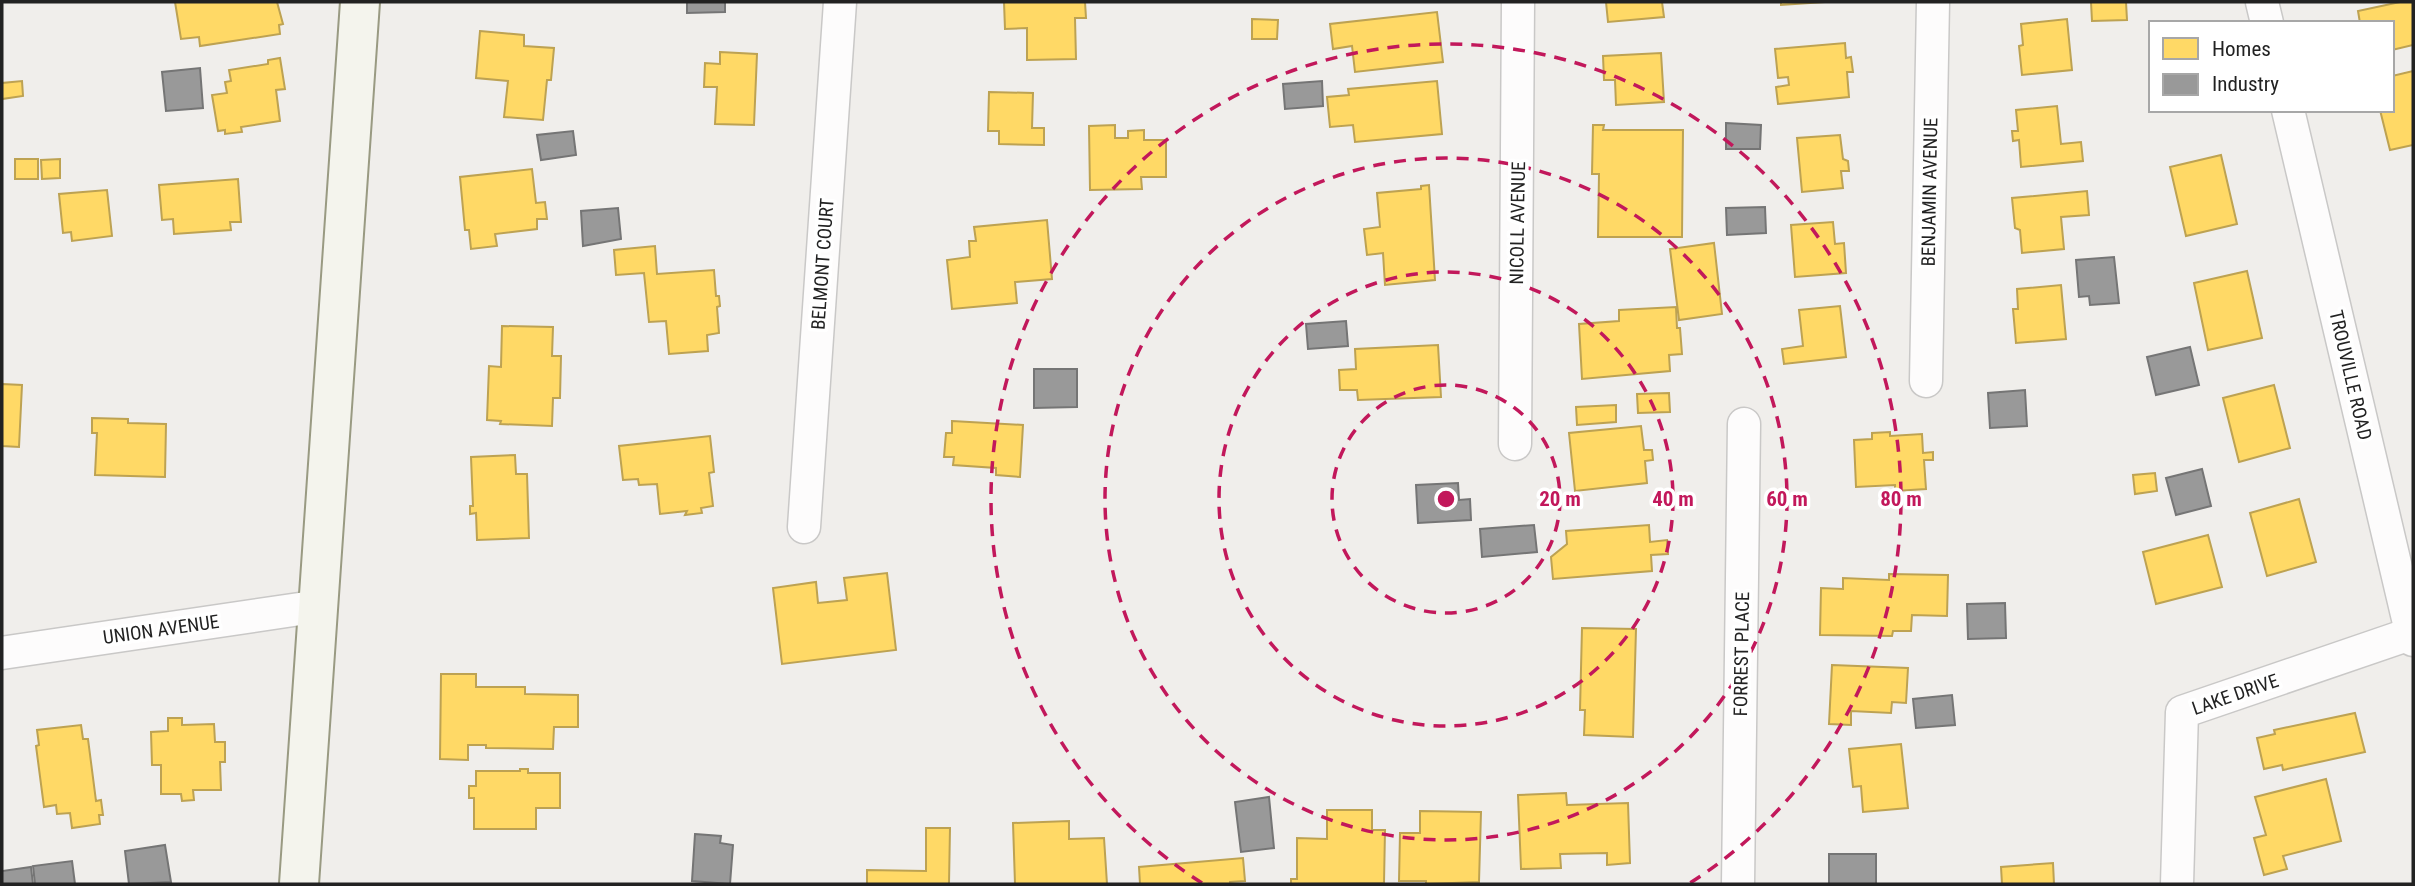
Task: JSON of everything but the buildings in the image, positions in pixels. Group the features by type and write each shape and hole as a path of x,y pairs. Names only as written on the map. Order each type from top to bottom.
{"main road":[{"path":"299,884 360,2"}],"street":[{"name":"BELMONT COURT","path":"804,527 841,2"},
{"name":"NICOLL AVENUE","path":"1515,444 1518,2"},
{"name":"BENJAMIN AVENUE","path":"1926,381 1933,2"},
{"path":"2262,2 2267,21"},
{"name":"TROUVILLE ROAD","path":"2288,112 2413,635"},
{"name":"FORREST PLACE","path":"1738,884 1744,424"},
{"name":"UNION AVENUE","path":"2,653 320,606"},
{"name":"LAKE DRIVE","path":"2178,884 2182,712 2413,635"}]}
